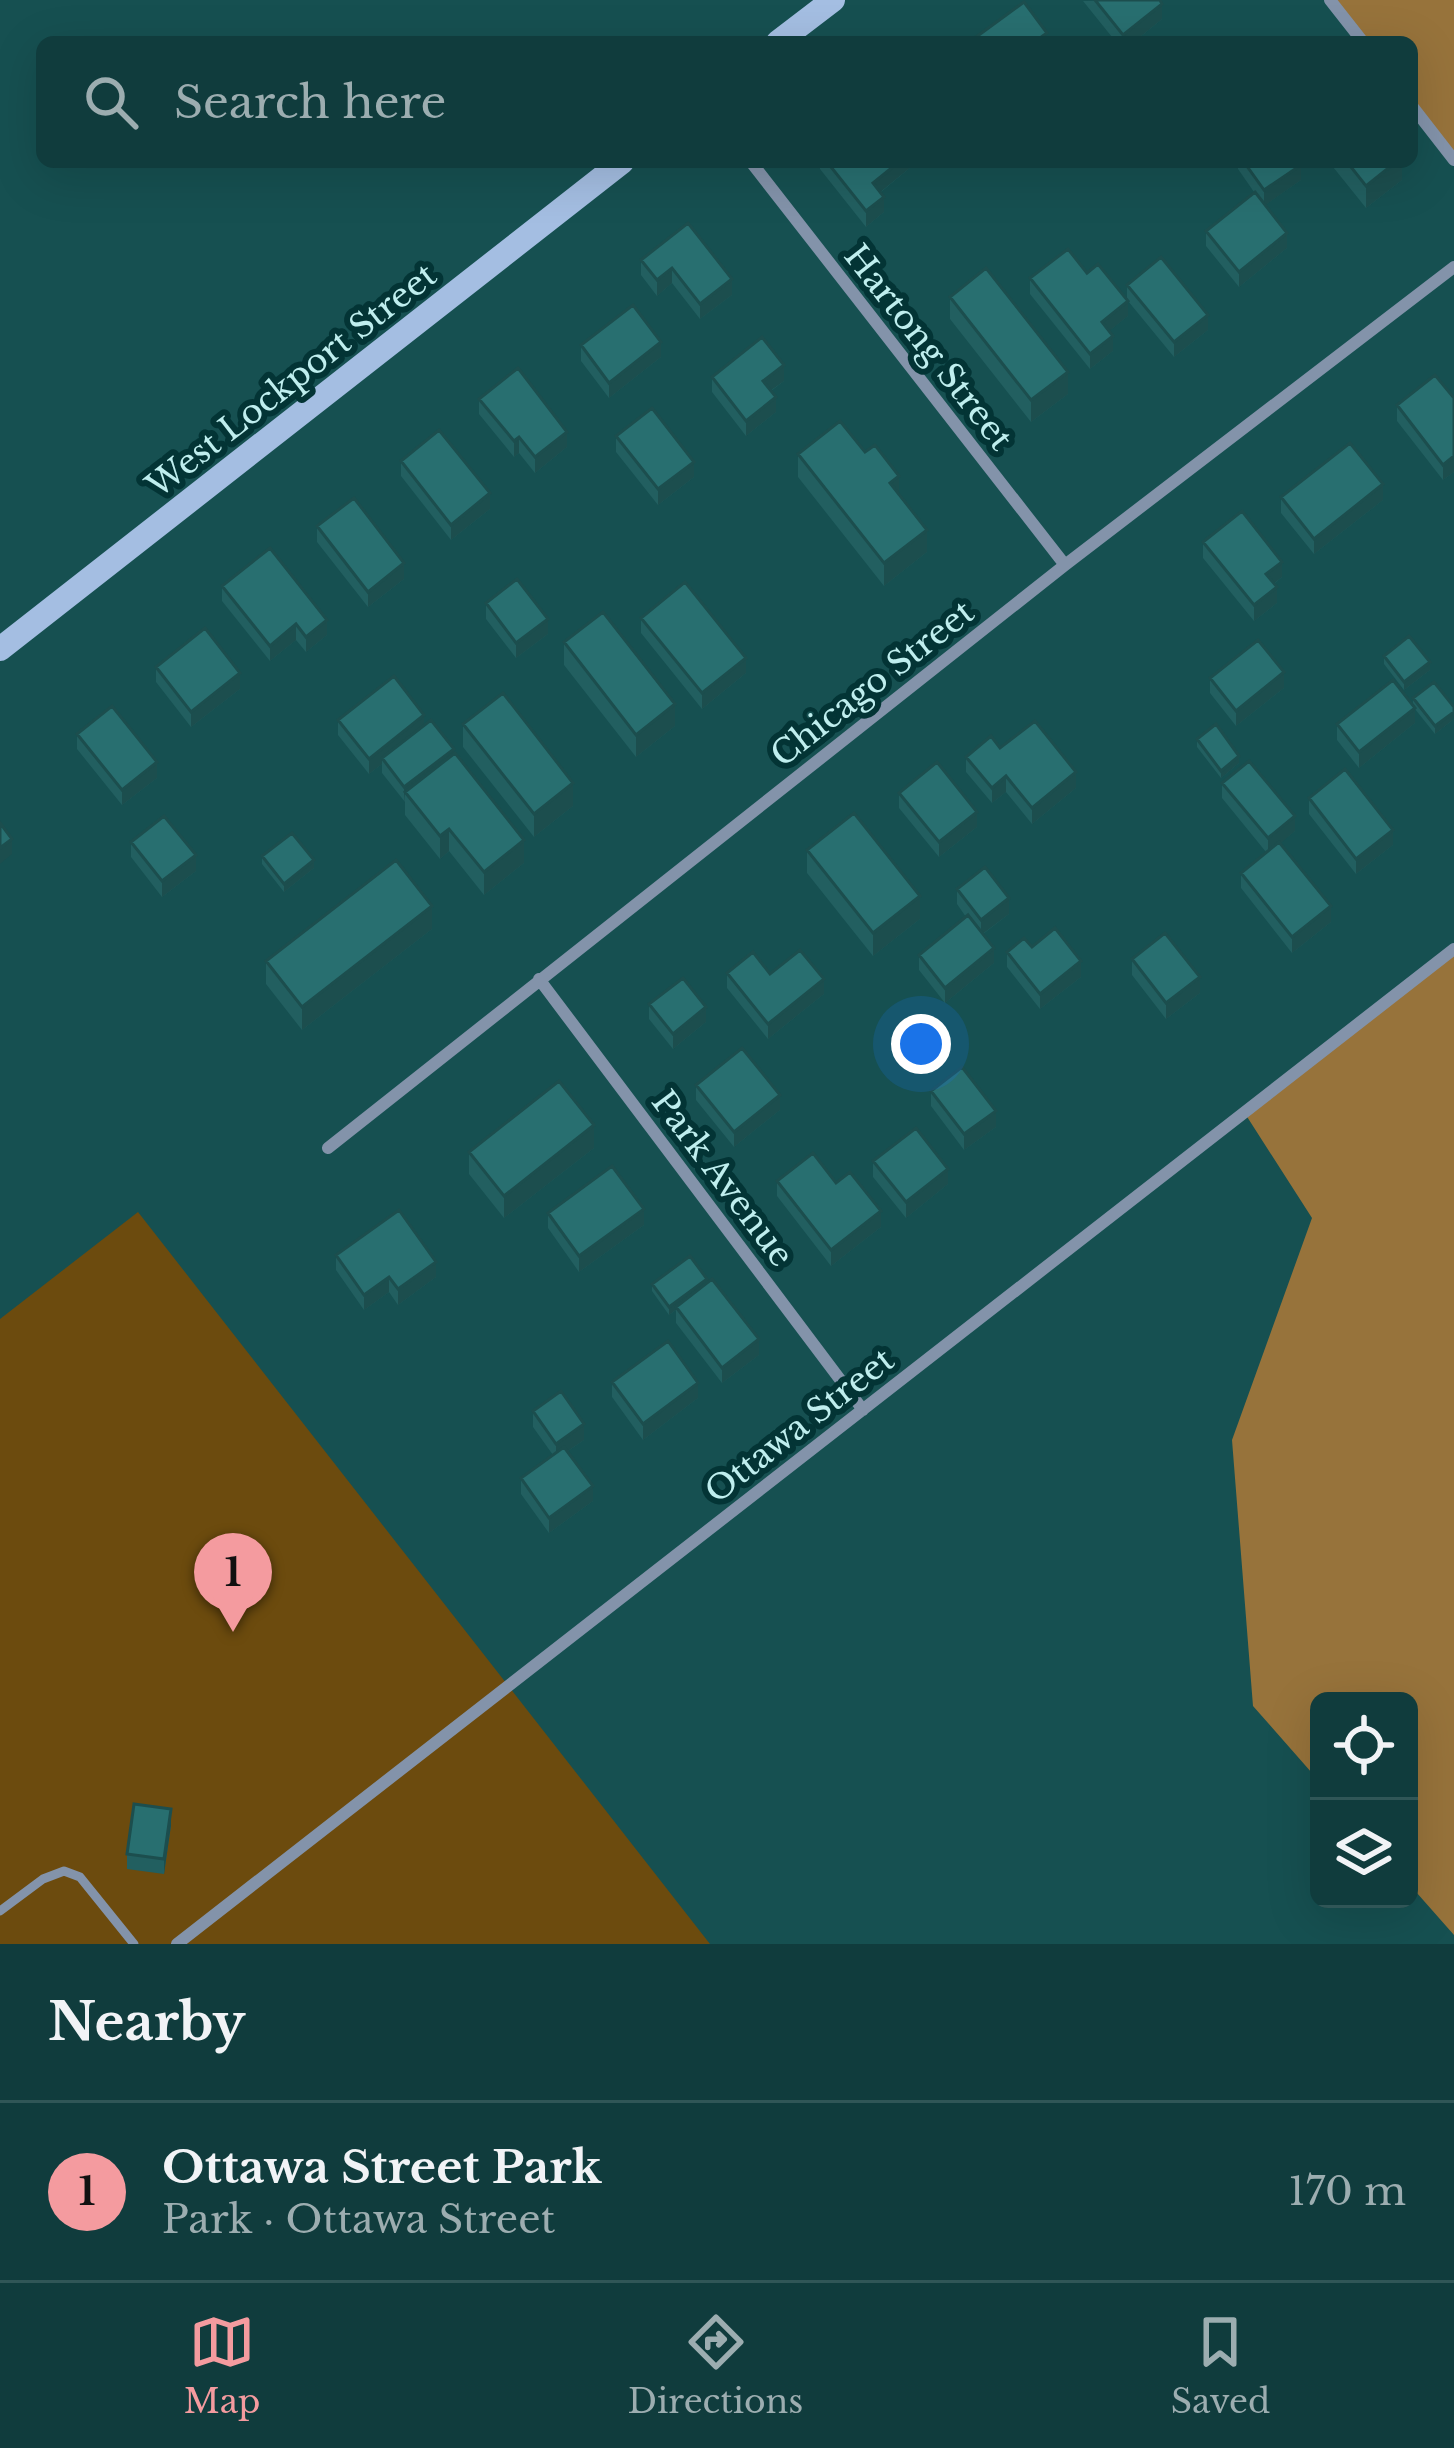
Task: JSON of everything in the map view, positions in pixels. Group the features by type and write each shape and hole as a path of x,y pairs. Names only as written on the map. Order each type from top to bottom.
{"main road":[{"path":"786,36 833,0"},
{"name":"West Lockport Street","path":"0,649 614,168"}],"street":[{"path":"1330,0 1358,36"},
{"path":"1418,114 1454,160"},
{"name":"Hartong Street","path":"756,168 1065,565"},
{"name":"Chicago Street","path":"328,1148 1065,565 1454,268"},
{"name":"Ottawa Street","path":"177,1944 1454,949"},
{"name":"Park Avenue","path":"539,979 863,1410"}],"lane":[{"path":"0,1911 43,1879 64,1871 80,1877 134,1944"}],"shaded area":[{"path":"1330,0 1454,0 1454,160 1418,114 1418,36 1358,36"},
{"path":"1454,949 1454,1935 1418,1894 1418,1692 1310,1692 1310,1771 1253,1706 1232,1440 1312,1218 1244,1112"},
{"path":"138,1212 710,1944 0,1944 0,1319"}],"building":[{"path":"1095,0 1160,0 1162,4 1123,35"},
{"path":"1024,2 1047,33 1043,36 977,36"},
{"path":"832,168 892,168 873,183 884,197 866,211"},
{"path":"1248,168 1297,168 1264,190"},
{"path":"1352,168 1388,168 1366,186"},
{"path":"1255,192 1287,233 1239,272 1206,231"},
{"path":"688,223 732,279 700,304 672,268 657,280 641,260"},
{"path":"1068,249 1087,273 1098,264 1128,301 1102,322 1113,336 1090,354 1030,278"},
{"path":"1161,257 1208,315 1174,342 1127,285"},
{"path":"986,268 1068,372 1031,400 950,297"},
{"path":"633,305 661,342 609,383 581,345"},
{"path":"762,337 784,365 763,381 776,397 746,421 712,377"},
{"path":"518,368 567,432 535,457 519,437 514,441 479,399"},
{"path":"1435,375 1454,398 1454,456 1443,465 1397,405"},
{"path":"652,408 694,462 658,489 616,436"},
{"path":"840,421 865,452 875,445 899,476 890,483 927,530 884,563 798,454"},
{"path":"439,430 490,493 451,525 401,461"},
{"path":"1350,443 1383,484 1314,539 1281,497"},
{"path":"354,498 404,563 368,592 317,526"},
{"path":"1242,511 1282,562 1266,574 1277,587 1254,605 1203,542"},
{"path":"270,548 327,620 306,637 296,624 270,646 222,586"},
{"path":"517,579 548,619 516,643 486,603"},
{"path":"685,582 746,658 702,693 641,618"},
{"path":"603,612 675,704 636,735 564,642"},
{"path":"205,628 240,673 191,712 156,667"},
{"path":"1409,636 1430,662 1404,682 1384,656"},
{"path":"1258,640 1284,672 1236,711 1210,678"},
{"path":"394,676 424,715 369,759 338,720"},
{"path":"1393,680 1415,708 1359,752 1337,724"},
{"path":"1434,682 1454,707 1435,726 1413,698"},
{"path":"503,693 573,783 534,814 463,724"},
{"path":"112,706 157,762 122,790 77,734"},
{"path":"431,720 454,749 404,787 382,758"},
{"path":"1035,721 1076,772 1032,808 1006,776 992,788 966,757 991,736 1000,748"},
{"path":"1216,724 1239,756 1221,771 1197,739"},
{"path":"455,753 524,840 484,872 449,829 440,836 405,792"},
{"path":"1249,761 1295,816 1268,838 1222,783"},
{"path":"937,762 977,812 939,842 899,793"},
{"path":"1345,769 1393,830 1356,859 1309,798"},
{"path":"854,813 920,896 873,933 807,850"},
{"path":"164,816 196,855 162,881 131,842"},
{"path":"0,823 12,839 0,848"},
{"path":"292,833 314,860 284,884 262,856"},
{"path":"1279,842 1331,906 1292,937 1241,873"},
{"path":"396,860 432,906 302,1007 266,961"},
{"path":"985,867 1009,898 981,920 957,889"},
{"path":"968,915 994,948 945,988 919,955"},
{"path":"1055,928 1081,961 1040,994 1007,952 1024,938 1032,947"},
{"path":"1165,933 1200,977 1166,1003 1132,959"},
{"path":"800,950 824,979 768,1024 727,973 753,952 770,974"},
{"path":"683,978 706,1007 673,1034 649,1004"},
{"path":"742,1048 780,1095 734,1132 696,1085"},
{"path":"962,1067 996,1111 964,1134 931,1091"},
{"path":"559,1081 594,1125 504,1196 469,1152"},
{"path":"916,1128 948,1169 906,1202 873,1161"},
{"path":"813,1153 836,1183 850,1172 881,1211 831,1250 777,1181"},
{"path":"612,1166 644,1209 579,1256 548,1213"},
{"path":"399,1210 436,1262 398,1289 389,1277 364,1295 336,1255"},
{"path":"690,1256 707,1279 669,1307 652,1284"},
{"path":"712,1279 759,1339 722,1368 676,1307"},
{"path":"668,1341 698,1383 643,1424 612,1382"},
{"path":"561,1391 584,1424 556,1444 533,1411"},
{"path":"564,1447 593,1486 549,1518 521,1478"},
{"path":"134,1804 171,1809 164,1859 127,1854"}],"place":[{"name":"Ottawa Street Park","path":"233,1632"}]}
